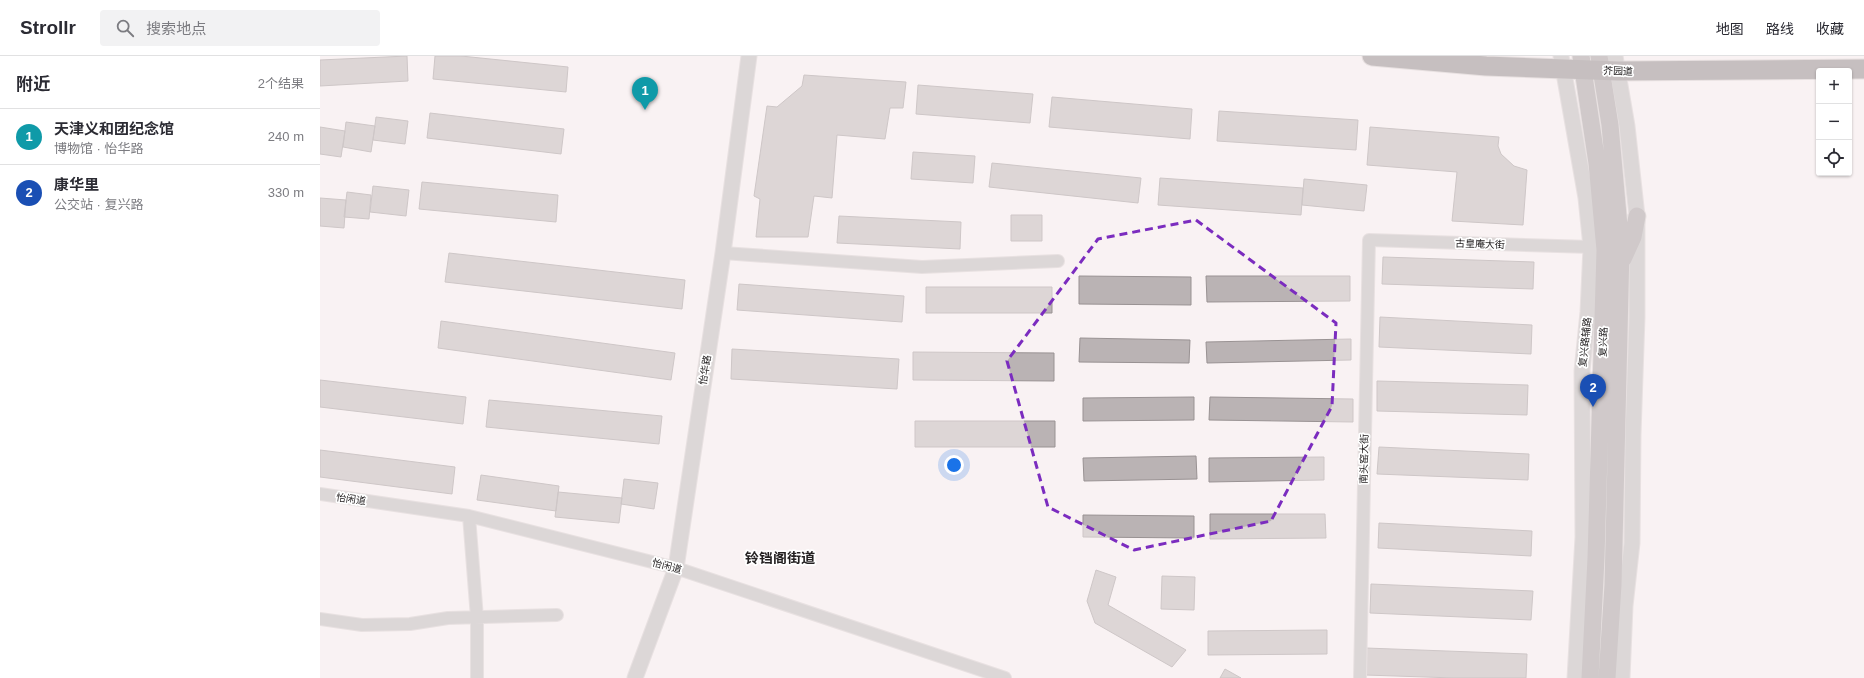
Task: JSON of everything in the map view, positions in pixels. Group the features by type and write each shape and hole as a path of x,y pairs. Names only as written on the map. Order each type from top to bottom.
{"main road":[{"name":"芥园道","path":"1372,56 1486,66 1608,63 1864,69"},
{"name":"复兴路","path":"1582,63 1597,163 1605,250 1596,558 1590,678"},
{"name":"复兴路","path":"1607,678 1613,585 1620,265 1618,207 1610,125 1608,63"},
{"path":"1620,265 1633,237 1637,216"}],"street":[{"name":"怡华路","path":"635,678 676,568 723,253 749,56"},
{"name":"复兴路辅路","path":"1562,63 1586,198 1591,247 1588,312 1582,371 1583,537 1576,678"},
{"path":"1608,63 1627,126 1637,216 1638,317 1633,435 1632,543 1625,606 1622,678"},
{"name":"古皇庵大街","path":"1369,240 1591,247"},
{"name":"南头窑大街","path":"1360,678 1369,240"},
{"path":"723,253 922,267 1058,261"},
{"name":"怡闲道","path":"320,494 468,516 676,568 1005,678"},
{"path":"468,516 478,618 477,678"},
{"path":"320,619 362,625 410,624 448,618 557,615"}],"highlighted area":[{"path":"1196,220 1336,323 1332,406 1271,521 1134,550 1048,507 1007,361 1098,239"}],"building":[{"path":"407,56 408,81 320,86 320,60"},
{"path":"435,56 461,56 568,67 566,92 433,79"},
{"path":"804,75 906,82 903,108 890,108 885,139 837,135 832,198 814,196 808,237 756,237 760,199 754,196 767,106 777,107 802,86"},
{"path":"918,85 1033,94 1030,123 916,114"},
{"path":"1052,97 1192,109 1190,139 1049,127"},
{"path":"1219,111 1358,120 1356,150 1217,141"},
{"path":"430,113 564,129 561,154 427,138"},
{"path":"376,117 408,121 405,144 373,140"},
{"path":"346,122 375,126 371,152 343,147"},
{"path":"320,127 345,131 341,157 320,154"},
{"path":"1370,127 1499,137 1498,146 1501,154 1514,166 1527,170 1523,225 1452,221 1457,172 1367,165"},
{"path":"913,152 975,156 973,183 911,179"},
{"path":"992,163 1141,178 1138,203 989,187"},
{"path":"1160,178 1303,188 1301,215 1158,205"},
{"path":"1304,179 1367,185 1364,211 1302,205"},
{"path":"422,182 558,195 556,222 419,209"},
{"path":"373,186 409,190 406,216 370,212"},
{"path":"347,192 371,195 369,219 344,217"},
{"path":"320,198 346,200 344,228 320,226"},
{"path":"1011,215 1042,215 1042,241 1011,241"},
{"path":"839,216 961,222 960,249 837,243"},
{"path":"449,253 685,280 682,309 445,282"},
{"path":"1383,257 1534,262 1533,289 1382,284"},
{"path":"1079,276 1191,277 1191,305 1079,304"},
{"path":"1206,276 1350,276 1350,301 1207,302"},
{"path":"739,284 904,296 902,322 737,310"},
{"path":"926,287 1052,287 1052,313 926,313"},
{"path":"1380,317 1532,325 1531,354 1379,347"},
{"path":"441,321 675,353 671,380 438,348"},
{"path":"1080,338 1190,340 1189,363 1079,362"},
{"path":"1351,339 1351,360 1207,363 1206,342"},
{"path":"732,349 899,359 897,389 731,379"},
{"path":"913,352 1054,353 1054,381 913,380"},
{"path":"320,380 466,397 463,424 320,407"},
{"path":"1377,381 1528,385 1527,415 1377,411"},
{"path":"1194,397 1194,420 1083,421 1083,398"},
{"path":"1210,397 1353,399 1353,422 1209,420"},
{"path":"489,400 662,416 659,444 486,427"},
{"path":"915,421 1055,421 1055,447 915,447"},
{"path":"1379,447 1529,454 1528,480 1377,474"},
{"path":"320,450 455,467 452,494 320,477"},
{"path":"1196,456 1197,479 1084,481 1083,458"},
{"path":"1324,457 1324,480 1209,482 1209,458"},
{"path":"481,475 559,486 556,511 477,500"},
{"path":"624,479 658,483 654,509 621,504"},
{"path":"558,492 622,498 619,523 555,517"},
{"path":"1210,514 1325,514 1326,538 1210,539"},
{"path":"1083,515 1194,516 1194,538 1083,537"},
{"path":"1379,523 1532,531 1531,556 1378,548"},
{"path":"1096,570 1116,577 1108,605 1186,650 1172,667 1095,623 1087,601"},
{"path":"1162,576 1195,577 1194,610 1161,609"},
{"path":"1371,584 1533,591 1531,620 1370,613"},
{"path":"1327,630 1327,654 1208,655 1208,631"},
{"path":"1366,648 1527,654 1526,678 1455,678 1365,675"},
{"path":"1225,669 1241,678 1220,678"}],"place":[{"name":"天津义和团纪念馆","path":"645,110"},
{"name":"康华里","path":"1593,407"}],"district":[{"name":"铃铛阁街道","path":"780,558"}]}
